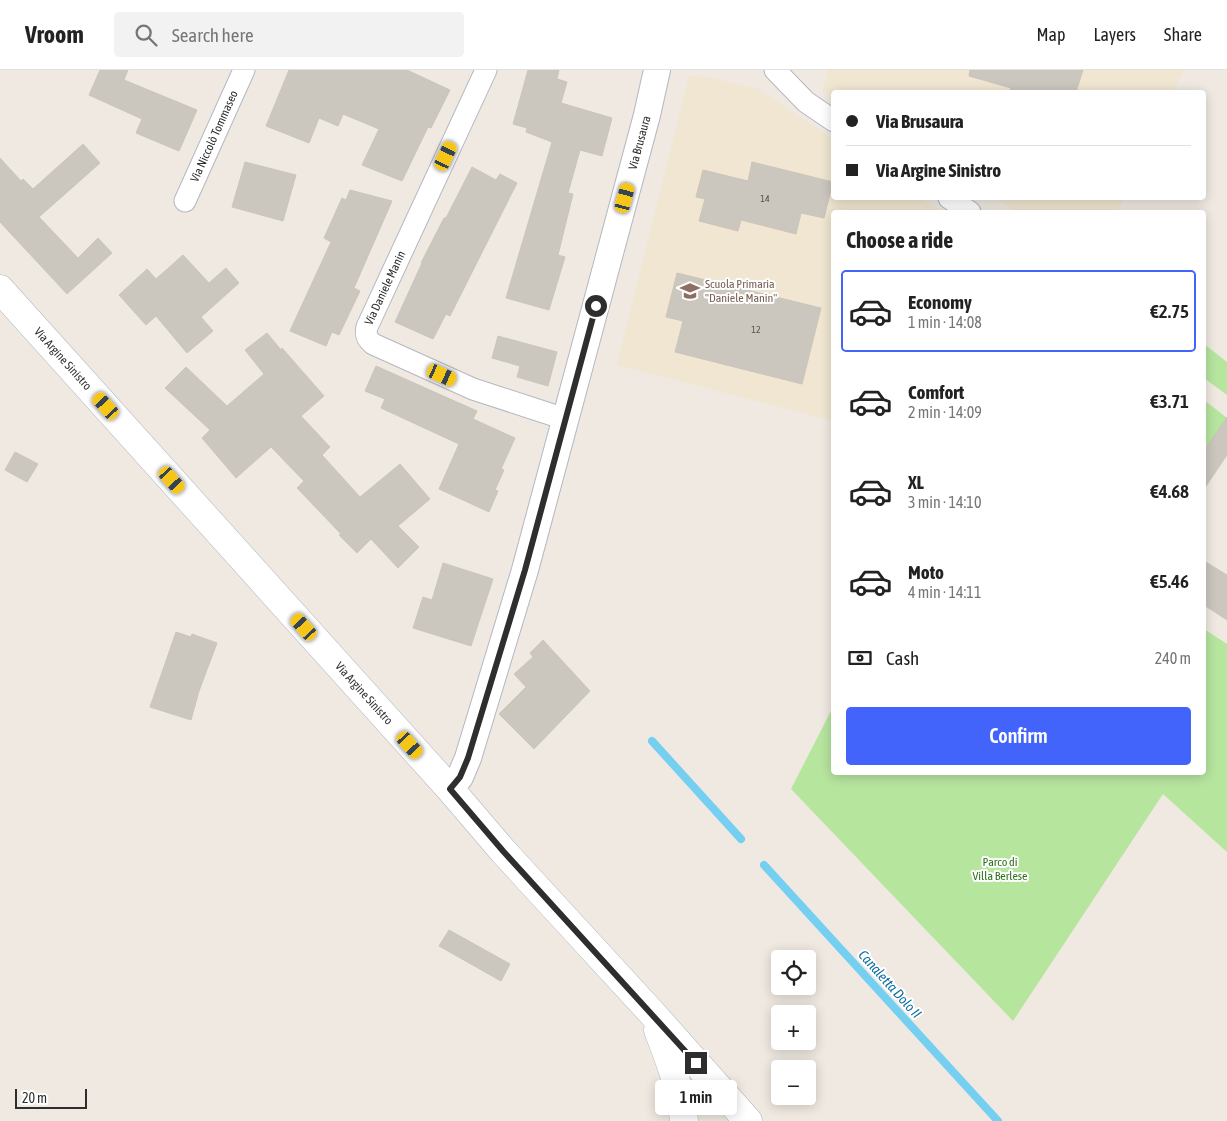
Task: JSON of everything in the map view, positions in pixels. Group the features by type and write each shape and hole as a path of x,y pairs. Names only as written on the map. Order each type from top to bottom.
{"main road":[{"name":"Via Argine Sinistro","path":"0,289 510,858 651,1012 743,1119"},
{"path":"651,1012 671,1065 683,1105 684,1121"}],"street":[{"name":"Via Niccolò Tommaseo","path":"186,201 244,70"},
{"name":"Via Daniele Manin","path":"486,70 367,327 366,336 373,344 473,389 565,418"},
{"name":"Via Brusaura","path":"450,789 460,777 468,758 525,570 647,115 657,70"},
{"path":"775,70 806,102 831,119"},
{"path":"951,200 967,210"}],"shaded area":[{"path":"828,70 1184,70 1174,90 831,90 831,95 823,91"},
{"path":"689,76 708,77 758,89 831,138 831,200 923,200 940,210 831,210 831,420 617,365"},
{"path":"997,200 1123,200 1118,210 1015,210"}],"green space":[{"path":"1206,346 1227,362 1227,395 1206,379"},
{"path":"1206,402 1227,418 1206,448"},
{"name":"Parco di Villa Berlese","path":"1206,630 1227,644 1227,852 1163,794 1013,1021 791,789 831,711 831,775 1206,775"}],"building":[{"path":"100,70 128,70 124,80 197,110 179,151 136,133 142,119 89,95"},
{"path":"289,70 407,70 450,90 431,128 428,127 402,181 362,165 379,129 343,114 338,126 319,118 309,143 266,126"},
{"path":"528,70 559,70 557,79 567,82 561,103 612,118 602,156 580,150 568,193 573,194 558,255 565,257 549,310 506,298 552,142 526,132 527,128 513,124"},
{"path":"970,70 1083,70 1077,90 1010,90 1011,88 969,76"},
{"path":"83,144 100,163 39,217 78,258 98,238 112,253 67,294 0,222 0,158 21,181 23,179 33,189"},
{"path":"245,162 296,175 283,221 232,207"},
{"path":"752,162 831,182 831,190 824,218 801,213 796,234 741,220 738,231 699,221 705,199 696,197 703,170 748,181"},
{"path":"472,167 496,180 500,174 517,183 450,316 446,314 433,339 395,322 421,263"},
{"path":"350,190 392,201 354,288 360,291 339,335 332,332 326,346 290,331 331,242 324,238 342,198 346,200"},
{"path":"183,255 209,283 226,268 239,283 201,317 213,331 187,353 156,316 146,325 119,295 147,269 156,279"},
{"path":"677,273 821,308 802,384 675,352 683,321 666,317"},
{"path":"267,333 324,396 301,416 330,447 322,455 360,497 400,464 430,499 398,526 419,547 398,568 371,539 357,553 297,488 304,481 271,447 236,478 202,438 210,430 165,388 186,367 227,406 264,374 245,350"},
{"path":"498,336 557,352 548,386 517,377 520,366 492,358"},
{"path":"376,366 477,411 473,419 515,438 501,469 504,470 495,490 498,491 489,512 439,489 459,444 381,408 385,399 365,391"},
{"path":"1227,417 1227,455 1206,486 1206,448"},
{"path":"15,452 38,464 27,482 5,470"},
{"path":"1206,562 1227,575 1227,620 1206,606"},
{"path":"443,563 493,579 471,646 413,628 423,597 432,600"},
{"path":"176,632 191,637 192,634 217,643 199,691 191,720 150,707"},
{"path":"543,640 590,691 534,749 499,714 526,687 514,674 533,657 530,653"},
{"path":"449,930 510,964 501,981 439,946"}],"waterway":[{"name":"Canaletta Dolo II","path":"652,741 741,839"},
{"name":"Canaletta Dolo II","path":"764,865 998,1121"}],"place":[{"name":"Scuola Primaria \"Daniele Manin\"","path":"690,291"}],"route":[{"path":"596,306 525,570 468,758 460,777 450,789 503,851 696,1063"}]}
